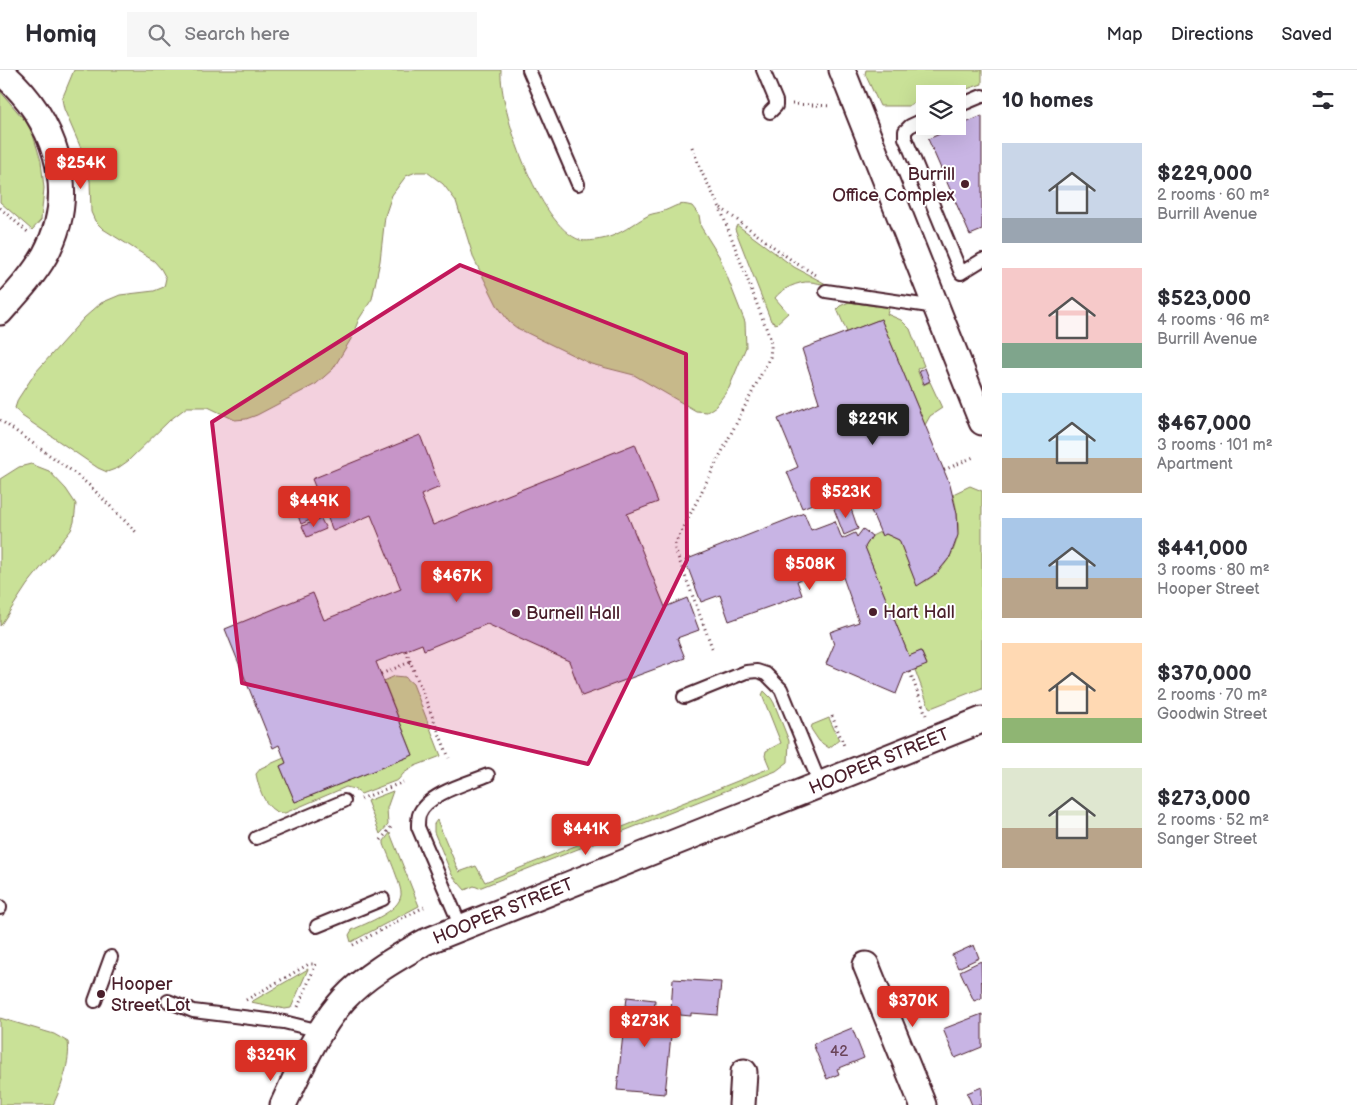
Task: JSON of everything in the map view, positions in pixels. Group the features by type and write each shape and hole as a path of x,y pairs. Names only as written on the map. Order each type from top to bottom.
{"street":[{"path":"842,70 982,422"},
{"path":"0,72 22,91 44,124 58,161 61,180 61,200 52,239 44,255 26,282 0,312"},
{"name":"HOOPER STREET","path":"282,1105 320,1031 344,999 369,978 425,942 982,720"},
{"path":"866,965 923,1105"},
{"path":"742,1105 744,1072"}],"lane":[{"path":"529,70 578,184"},
{"path":"763,70 776,98 773,108"},
{"path":"966,103 982,96"},
{"path":"916,124 905,131 905,138 961,273 982,260"},
{"path":"826,291 936,307"},
{"path":"684,697 746,672 766,674 781,689 820,784"},
{"path":"461,927 418,827 419,815 434,797 488,776"},
{"path":"256,838 349,801"},
{"path":"317,926 384,900"},
{"path":"95,1001 111,957"},
{"path":"168,1002 193,1011 284,1022 320,1031"}],"path":[{"path":"773,108 836,106"},
{"path":"692,146 702,173 720,208 772,347 770,357 675,544 675,549 714,650"},
{"path":"0,208 33,237"},
{"path":"720,208 794,262 822,278"},
{"path":"0,420 72,471 90,486 137,533"},
{"path":"944,470 976,456"},
{"path":"406,651 448,758"},
{"path":"381,674 410,662"},
{"path":"910,672 926,715"},
{"path":"832,716 845,748"},
{"path":"349,801 402,782"},
{"path":"381,840 391,826"},
{"path":"353,945 424,907"},
{"path":"221,1014 309,964 316,964 296,1012"}],"highlighted area":[{"path":"460,265 686,354 687,560 588,764 242,683 212,422"}],"green space":[{"path":"74,70 501,70 502,88 507,111 524,165 536,191 550,213 565,230 580,240 594,240 614,235 649,215 678,205 692,206 699,215 701,227 719,256 745,322 746,347 729,388 716,406 707,412 696,411 634,375 591,364 517,328 509,322 497,305 474,259 456,201 443,184 427,172 416,172 406,176 392,195 385,216 380,261 372,299 359,319 351,339 333,369 316,384 246,419 235,420 208,407 187,407 170,420 128,461 118,468 107,472 98,468 22,416 15,408 18,399 35,373 84,318 101,303 120,295 154,291 164,287 166,278 154,261 103,229 95,221 91,212 90,181 86,160 64,109 62,99"},
{"path":"866,70 982,70 982,84 966,89 966,85 916,85 916,102 908,106 880,106 865,74"},
{"path":"0,91 27,123 41,161 44,188 41,220 32,230 0,202"},
{"path":"737,225 794,267 826,284 801,283 781,292 775,298 788,313 776,324 771,321 735,229"},
{"path":"849,302 889,308 887,314 901,320 910,329 924,366 917,369 923,385 930,382 942,408 930,416 925,425 881,319 847,332 837,309"},
{"path":"31,464 49,471 66,489 76,504 74,522 71,530 27,585 0,626 0,479 19,467"},
{"path":"970,486 982,491 982,688 931,708 915,670 927,664 921,651 909,656 865,547 872,536 880,532 882,536 886,534 899,540 917,585 926,581 941,569 947,561 958,535 958,521 953,494"},
{"path":"395,676 405,677 413,684 441,756 415,766 404,773 398,780 361,794 354,789 346,787 285,813 278,812 268,805 261,793 256,774 261,768 284,758 286,763 280,766 295,802 413,755 384,681"},
{"path":"764,691 774,703 789,741 788,762 776,771 479,888 474,886 465,890 452,875 434,832 434,824 437,820 459,872 476,866 485,882 770,768 765,756 766,751 781,743 762,695"},
{"path":"829,718 839,740 829,748 819,741 811,729 812,725"},
{"path":"393,791 387,808 388,825 380,834 367,801"},
{"path":"390,833 419,906 351,942 349,935 352,930 388,912 399,901 401,891 384,844"},
{"path":"308,969 291,1008 285,1009 251,1002"},
{"path":"0,1018 54,1034 68,1042 67,1066 53,1105 0,1105"}],"building":[{"name":"Burrill Office Complex","path":"982,116 982,230 970,235 928,139 937,135 966,135 966,123"},
{"path":"881,319 950,485 957,514 958,535 950,557 937,573 917,586 899,540 886,534 882,536 860,485 802,508 787,472 798,467 778,419 819,402 802,349"},
{"path":"925,368 930,381 924,384 919,371"},
{"name":"Burnell Hall","path":"420,435 440,487 421,495 433,525 635,444 658,502 627,514 665,607 687,598 699,630 677,638 685,658 582,696 569,661 487,624 424,650 422,644 376,662 413,755 295,802 280,766 286,763 279,745 273,748 225,629 313,593 324,620 401,589 371,515 333,531 312,479"},
{"path":"308,502 315,518 301,524 295,507"},
{"path":"849,503 858,529 844,535 834,509"},
{"name":"Hart Hall","path":"804,513 811,530 835,521 842,539 855,533 857,537 863,529 872,536 865,547 909,656 921,651 927,665 904,674 896,694 826,664 834,645 830,632 859,622 839,566 797,581 802,595 729,621 720,595 701,602 685,560"},
{"path":"321,519 326,529 307,537 302,526"},
{"path":"974,945 979,958 958,968 952,955"},
{"path":"981,961 982,998 974,1001 960,971"},
{"path":"673,979 721,982 718,1015 691,1013 691,1016 680,1015 680,1012 671,1011"},
{"path":"627,997 655,1000 654,1014 673,1016 665,1094 617,1090"},
{"path":"982,1014 982,1047 955,1058 943,1029"},
{"path":"852,1028 864,1058 837,1069 839,1074 827,1079 813,1044"},
{"path":"982,1087 982,1105 972,1105 967,1093"}],"place":[{"name":"Burrill Office Complex","path":"965,184"},
{"name":"Hart Hall","path":"873,612"},
{"name":"Burnell Hall","path":"516,613"},
{"name":"Hooper Street Lot","path":"101,994"}]}
